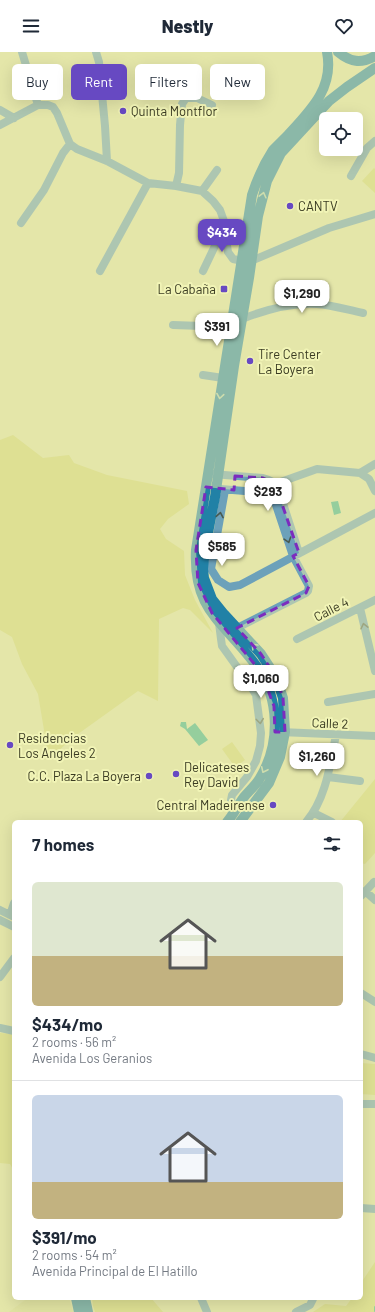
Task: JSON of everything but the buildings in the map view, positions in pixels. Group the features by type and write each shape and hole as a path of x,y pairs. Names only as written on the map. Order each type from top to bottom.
{"main road":[{"path":"213,474 242,319 252,195 257,180 274,150 321,95 328,73 327,52"},
{"path":"338,52 344,57 355,61 367,60 375,56"},
{"path":"233,820 269,783 280,757 280,732 283,698 276,677 261,654 212,599 204,578 203,569 205,548 216,488 213,474 223,378 231,326 263,192 281,153 329,101 347,86 375,68"},
{"path":"216,488 198,538 196,565 200,590 205,602 219,623 255,663 261,672 271,694 280,732"},
{"path":"76,1300 79,1312"},
{"path":"85,1300 88,1312"}],"street":[{"path":"22,52 38,106"},
{"path":"96,52 99,62 107,161"},
{"path":"176,186 182,104 186,98 197,98 212,105"},
{"path":"0,125 38,106 48,105 53,107 57,113 70,144 77,149 107,161 148,183 202,191 220,210 224,221 229,254 233,259 247,261 321,231 375,214"},
{"path":"0,110 14,118"},
{"path":"351,176 367,148 375,141"},
{"path":"21,223 44,190 63,153 70,144"},
{"path":"202,191 217,170"},
{"path":"100,271 148,183"},
{"path":"203,270 224,227"},
{"path":"242,319 292,305 316,304 363,313"},
{"path":"174,325 231,326"},
{"path":"203,375 223,378"},
{"path":"360,473 375,464"},
{"path":"267,493 275,484 317,469 360,473 372,478 375,491"},
{"path":"213,474 263,478 270,480 275,484 278,488 296,554"},
{"path":"234,490 235,476"},
{"path":"237,628 300,596 308,591 309,586 296,554 276,505 272,498 267,493 216,488 211,569 218,580 230,587 240,585 296,554 375,513"},
{"name":"Calle 4","path":"297,639 375,600"},
{"path":"360,608 375,671"},
{"path":"219,623 222,646 256,695 261,733 260,746 256,761 248,777 232,795 233,820"},
{"path":"328,702 375,694"},
{"name":"Calle 2","path":"280,732 375,736"},
{"path":"308,820 314,813 328,777 336,735"},
{"path":"328,777 360,781"},
{"path":"314,813 328,820"},
{"path":"374,882 363,894 375,900"},
{"path":"0,910 12,916"},
{"path":"0,920 12,926"},
{"path":"0,977 12,961"},
{"path":"363,994 375,1002"},
{"path":"0,1028 12,1031"},
{"path":"363,1054 375,1056"},
{"path":"363,1104 375,1104"},
{"path":"363,1208 375,1209"},
{"path":"202,1300 207,1312"},
{"path":"296,1312 310,1305 312,1300"}],"highlighted area":[{"path":"235,476 263,478 275,484 299,553 293,556 309,586 306,593 237,628 261,654 276,677 283,698 285,732 275,732 274,706 261,672 212,613 198,583 196,550 206,487 234,490"}],"shaded area":[{"path":"374,168 375,169 375,193 362,181"},
{"path":"13,435 43,458 69,455 74,463 107,475 187,491 189,504 168,519 160,529 166,539 184,551 185,575 195,600 213,633 190,610 183,608 159,619 158,701 138,691 71,739 49,760 38,694 22,664 12,637 0,630 0,440"},
{"path":"338,501 341,513 334,515 331,502"},
{"path":"181,722 186,722 187,729 195,723 208,740 199,746 185,729 180,726"},
{"path":"232,742 245,760 235,767 222,749"},
{"path":"375,779 375,853 365,864 363,864 363,820 342,820"},
{"path":"0,1033 12,1034 12,1168 10,1164 0,1163"},
{"path":"363,1063 375,1064 375,1095 363,1094"},
{"path":"375,1262 375,1312 313,1312 325,1304 346,1306 350,1300 363,1300 363,1280"},
{"path":"25,1300 70,1300 73,1312 9,1312"},
{"path":"92,1300 153,1300 163,1312 95,1312"}],"place":[{"name":"Quinta Montflor","path":"123,111"},
{"name":"CANTV","path":"290,206"},
{"name":"La Cabaña","path":"224,289"},
{"name":"Tire Center La Boyera","path":"250,361"},
{"name":"Residencias Los Angeles 2","path":"10,745"},
{"name":"Delicateses Rey David","path":"176,774"},
{"name":"C.C. Plaza La Boyera","path":"149,776"},
{"name":"Central Madeirense","path":"273,805"}]}
